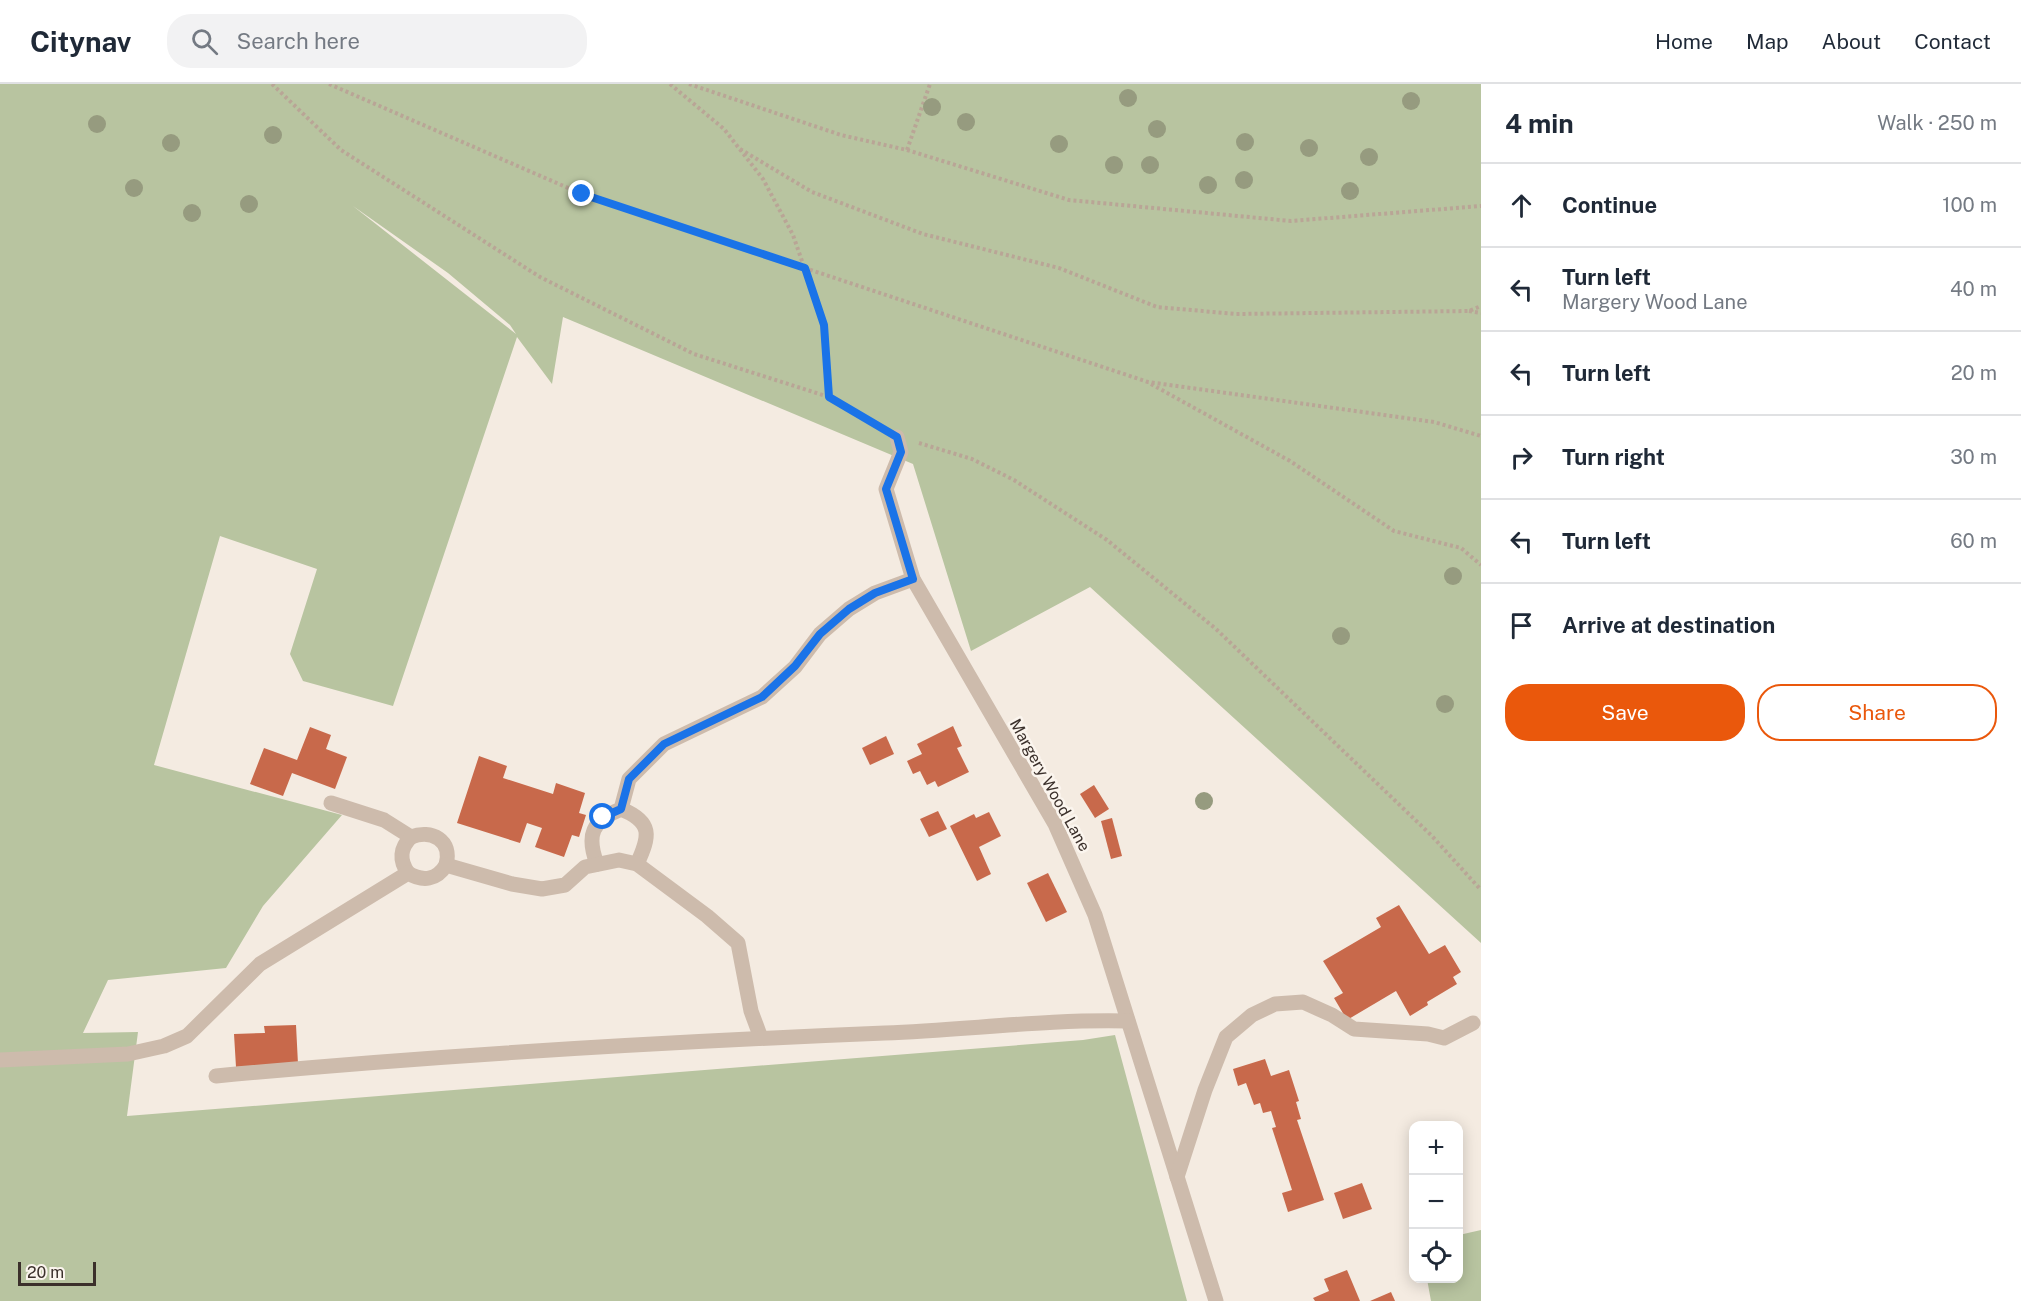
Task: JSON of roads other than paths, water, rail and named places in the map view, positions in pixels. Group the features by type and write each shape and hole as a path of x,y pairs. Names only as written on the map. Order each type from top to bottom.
{"lane":[{"name":"Margery Wood Lane","path":"897,437 901,452 886,489 913,579 1055,824 1095,915 1216,1301"},
{"path":"621,809 629,779 664,744 762,697 795,666 820,634 849,609 875,593 913,579"},
{"path":"331,803 384,820 411,837"},
{"path":"597,864 591,848 593,831 603,817 621,809 638,816 646,828 646,843 637,864"},
{"path":"420,833 439,838 448,854 446,865 435,877 420,879 408,873 402,862 402,849 411,837 420,833"},
{"path":"446,865 512,884 542,889 565,885 585,867 619,860 637,864 707,916 738,943 752,1011 761,1038"},
{"path":"0,1060 128,1054 164,1046 187,1036 260,964 408,873"},
{"path":"1177,1177 1205,1090 1226,1037 1252,1015 1275,1004 1303,1002 1354,1029 1428,1034 1444,1038 1473,1023"},
{"path":"216,1076 323,1066 761,1038 941,1031 1071,1020 1128,1021"}]}
